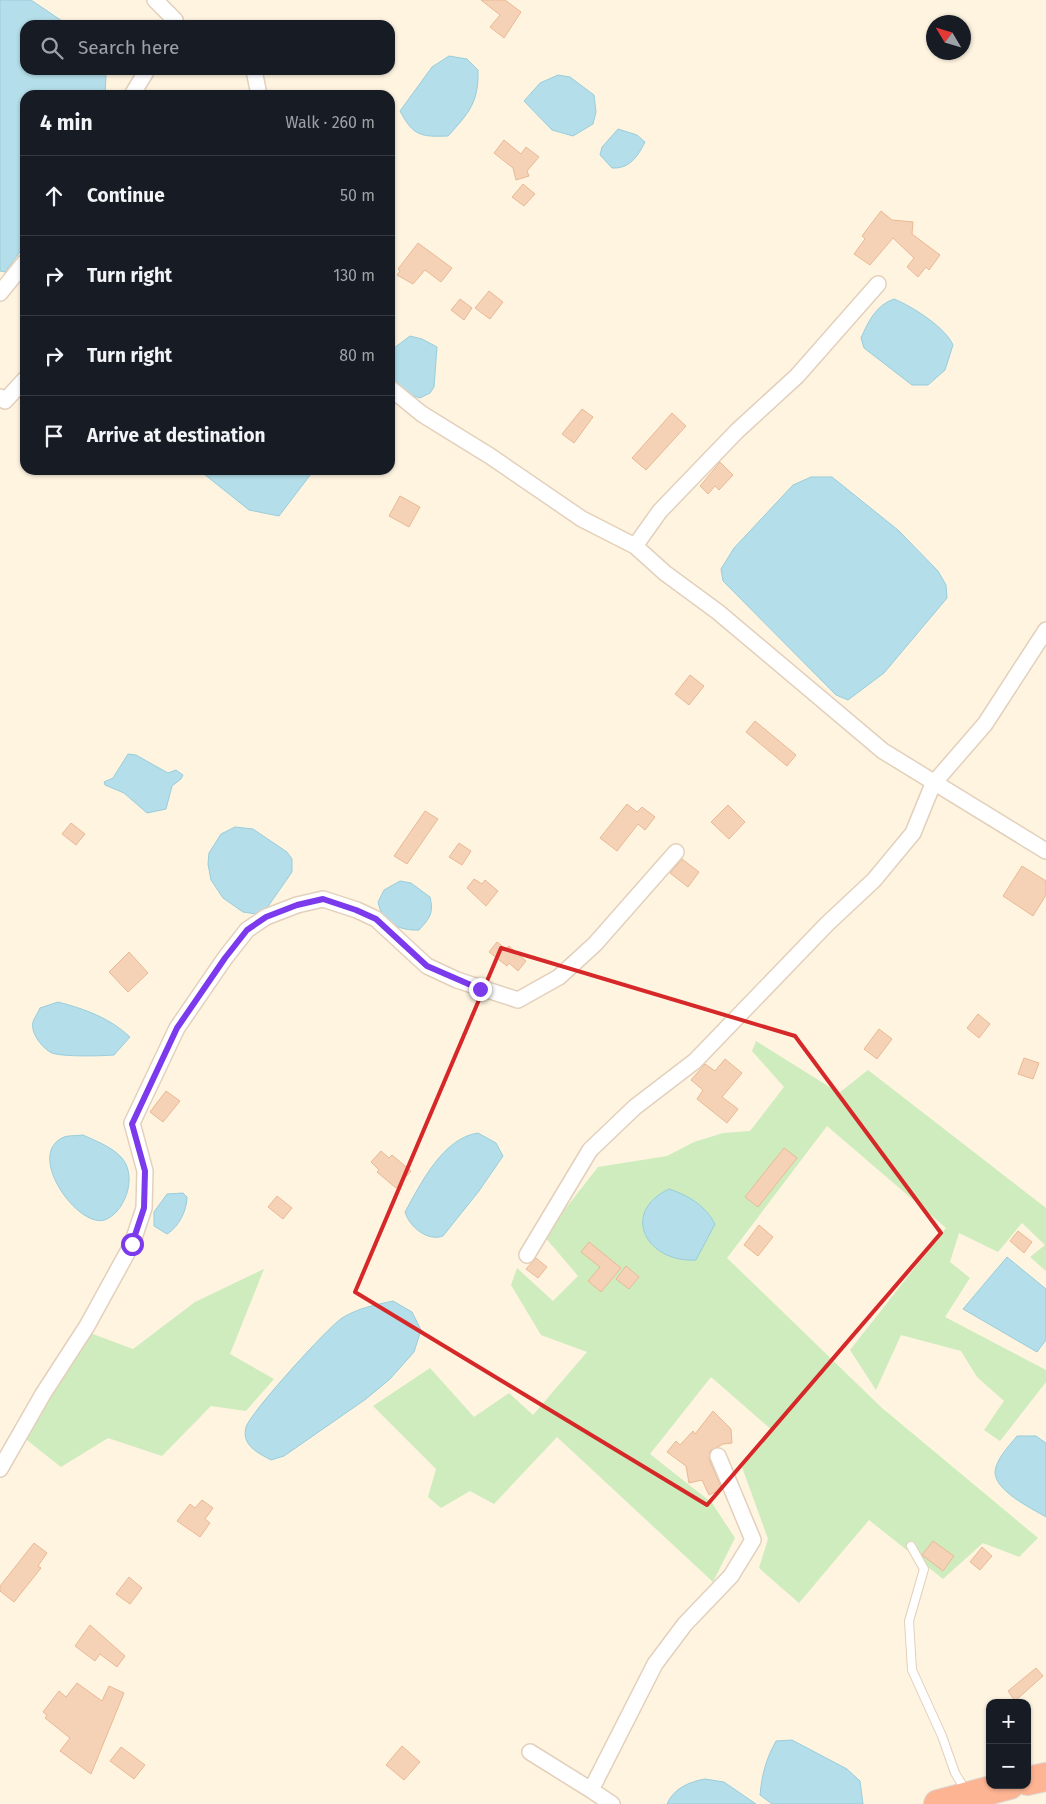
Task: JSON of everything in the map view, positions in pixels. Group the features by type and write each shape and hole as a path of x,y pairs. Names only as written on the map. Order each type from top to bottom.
{"highway":[{"path":"1031,1780 1046,1777"},
{"path":"938,1804 967,1799 998,1789"}],"street":[{"path":"155,0 174,20"},
{"path":"135,90 144,75"},
{"path":"255,75 258,90"},
{"path":"0,293 20,268"},
{"path":"635,546 660,511 737,430 797,376 878,284"},
{"path":"0,397 5,401 20,384"},
{"path":"395,392 422,414 490,456 582,520 635,546 665,573 718,612 883,751 933,784 1046,851"},
{"path":"527,1255 590,1150 635,1107 695,1061 826,924 874,880 914,833 933,784 985,724 1046,630"},
{"path":"0,1469 43,1394 88,1326 132,1244 144,1208 145,1171 132,1124 177,1028 247,930 266,917 297,905 323,899 331,901 376,919 427,966 457,980 518,1000 559,977 595,944 676,852"},
{"path":"591,1790 655,1664 685,1624 731,1576 753,1540 718,1456"},
{"path":"530,1752 612,1804"}],"lane":[{"path":"912,1546 924,1569 909,1621 912,1670 942,1736 955,1773 967,1799"}],"highlighted area":[{"path":"501,948 795,1036 941,1233 707,1505 355,1292"}],"green space":[{"path":"756,1041 839,1093 868,1070 1046,1208 1046,1271 1030,1257 1045,1245 1022,1223 998,1252 959,1233 950,1262 970,1278 945,1317 1046,1370 1046,1382 1000,1441 984,1430 1004,1401 977,1377 961,1351 901,1335 876,1390 850,1350 946,1228 827,1126 727,1258 882,1408 1038,1538 1019,1557 983,1543 943,1579 869,1520 799,1603 759,1568 768,1539 742,1467 773,1431 711,1377 650,1454 712,1503 735,1538 713,1582 557,1437 494,1504 470,1491 441,1508 428,1497 436,1469 373,1406 430,1368 474,1417 509,1393 533,1415 587,1352 541,1335 511,1285 517,1268 553,1301 578,1276 544,1236 598,1167 667,1156 694,1142 723,1133 750,1131 784,1087 752,1051"},
{"path":"264,1269 230,1354 274,1379 246,1411 211,1406 162,1456 108,1438 61,1467 23,1437 90,1333 133,1349 195,1302"}],"water":[{"path":"0,0 31,0 61,20 20,20 20,75 106,75 105,90 20,90 20,252 5,272 0,271"},
{"path":"449,56 467,59 478,70 477,91 467,113 448,136 424,135 409,126 400,111 432,67"},
{"path":"558,75 570,77 594,95 596,112 593,124 573,136 552,130 524,101 540,83"},
{"path":"618,129 637,135 645,142 633,161 618,168 612,168 600,155 602,147"},
{"path":"894,299 928,318 949,338 953,345 945,370 928,385 912,385 864,348 861,338 870,320 882,305"},
{"path":"410,336 422,339 437,347 434,387 430,393 420,398 408,394 395,384 395,347"},
{"path":"205,475 310,475 279,516 249,510"},
{"path":"811,477 832,477 898,530 938,571 946,585 947,598 884,673 848,700 836,695 723,581 721,569 734,548 793,485"},
{"path":"128,754 136,755 168,773 176,770 183,775 172,786 166,809 147,813 124,793 105,785 104,782 113,778"},
{"path":"235,827 253,829 287,852 292,859 292,872 262,915 243,912 223,898 211,880 208,864 209,853 221,834"},
{"path":"400,881 411,883 430,897 432,907 430,915 419,930 405,929 393,924 383,915 380,909 378,902 384,890"},
{"path":"58,1002 106,1019 130,1037 114,1055 73,1056 52,1053 35,1036 33,1022 40,1008"},
{"path":"478,1133 496,1143 503,1156 479,1191 443,1236 431,1237 425,1235 410,1222 405,1212 418,1188 444,1153 454,1143"},
{"path":"83,1135 116,1152 125,1163 128,1172 128,1190 125,1199 114,1214 107,1219 96,1220 71,1204 60,1190 53,1174 50,1159 53,1146 64,1137"},
{"path":"669,1189 683,1194 696,1202 707,1212 715,1224 696,1260 679,1259 664,1254 645,1235 643,1223 645,1211 654,1199"},
{"path":"183,1193 187,1197 184,1213 179,1223 167,1234 154,1226 154,1212 167,1194"},
{"path":"1007,1257 1046,1289 1046,1340 1037,1352 963,1309"},
{"path":"393,1301 412,1312 421,1330 414,1352 390,1379 366,1399 284,1456 271,1460 252,1448 248,1444 245,1433 251,1419 274,1389 322,1337 342,1318 367,1307"},
{"path":"1017,1436 1036,1436 1046,1443 1046,1517 1007,1492 997,1479 995,1472 998,1462"},
{"path":"792,1740 847,1769 860,1781 863,1804 772,1804 760,1795 765,1767 776,1741"},
{"path":"705,1779 724,1782 756,1804 667,1804 678,1790 693,1782"}],"building":[{"path":"481,0 505,0 521,12 504,38 490,27 500,15"},
{"path":"504,140 521,154 526,147 539,157 527,171 529,176 516,180 513,168 494,153"},
{"path":"523,184 535,194 524,206 512,197"},
{"path":"881,211 892,220 913,222 912,234 940,255 929,270 926,267 918,277 907,267 914,258 893,238 870,265 854,254 865,239 862,236"},
{"path":"418,243 452,268 441,282 425,270 413,284 397,275 400,271 398,269"},
{"path":"489,291 503,302 490,319 475,308"},
{"path":"460,299 472,308 464,320 451,310"},
{"path":"582,409 593,417 574,443 562,434"},
{"path":"672,413 686,426 646,470 632,458"},
{"path":"720,462 733,475 719,490 715,486 708,494 700,486"},
{"path":"400,496 420,507 409,527 389,516"},
{"path":"690,675 704,686 689,705 675,694"},
{"path":"755,721 796,755 787,766 746,732"},
{"path":"627,804 637,812 642,807 655,817 645,830 638,824 617,851 600,838"},
{"path":"728,805 745,822 729,839 711,822"},
{"path":"425,811 438,819 407,864 394,856"},
{"path":"71,823 85,834 76,845 62,834"},
{"path":"459,843 471,851 462,865 449,857"},
{"path":"682,859 699,872 688,887 670,873"},
{"path":"1022,866 1046,881 1046,895 1033,916 1003,896"},
{"path":"474,879 482,884 485,880 498,891 486,906 467,888"},
{"path":"497,942 506,949 509,946 526,961 518,971 509,963 507,966 489,952"},
{"path":"129,952 148,973 128,992 109,972"},
{"path":"978,1014 990,1024 979,1038 967,1028"},
{"path":"879,1029 892,1039 877,1059 864,1049"},
{"path":"1024,1058 1039,1063 1033,1079 1018,1074"},
{"path":"725,1059 742,1073 722,1097 738,1109 727,1123 697,1099 703,1090 691,1080 705,1064 715,1071"},
{"path":"166,1091 180,1101 163,1122 150,1112"},
{"path":"784,1148 797,1158 758,1207 745,1197"},
{"path":"381,1151 389,1158 392,1155 411,1171 396,1188 377,1172 379,1170 371,1162"},
{"path":"277,1196 292,1208 283,1219 268,1207"},
{"path":"759,1225 773,1237 758,1256 744,1245"},
{"path":"1018,1231 1032,1242 1024,1253 1010,1241"},
{"path":"589,1242 621,1268 601,1292 588,1281 600,1267 581,1252"},
{"path":"536,1258 547,1267 538,1278 526,1269"},
{"path":"626,1266 639,1277 629,1289 616,1279"},
{"path":"713,1411 731,1429 732,1443 723,1444 710,1451 709,1459 722,1489 709,1495 702,1480 689,1483 686,1466 667,1452 676,1441 680,1445 693,1431 695,1434"},
{"path":"202,1500 213,1508 205,1519 210,1523 200,1537 177,1521 190,1504 195,1508"},
{"path":"933,1541 954,1556 943,1571 922,1555"},
{"path":"34,1543 47,1553 38,1566 41,1568 14,1602 0,1591 0,1586"},
{"path":"982,1547 992,1556 980,1570 970,1562"},
{"path":"129,1577 142,1588 130,1604 116,1594"},
{"path":"90,1625 125,1656 117,1667 100,1654 95,1661 75,1646"},
{"path":"1036,1668 1043,1676 1017,1699 1014,1699 1008,1691"},
{"path":"77,1683 102,1701 109,1686 124,1693 91,1774 60,1751 70,1738 45,1718 47,1715 43,1712 59,1691 66,1697"},
{"path":"402,1746 420,1762 404,1780 386,1765"},
{"path":"121,1747 145,1765 134,1779 110,1761"}],"route":[{"path":"132,1244 144,1208 145,1171 132,1124 153,1075 177,1028 225,958 247,930 266,917 297,905 323,899 338,903 376,919 427,966 480,989"}]}
